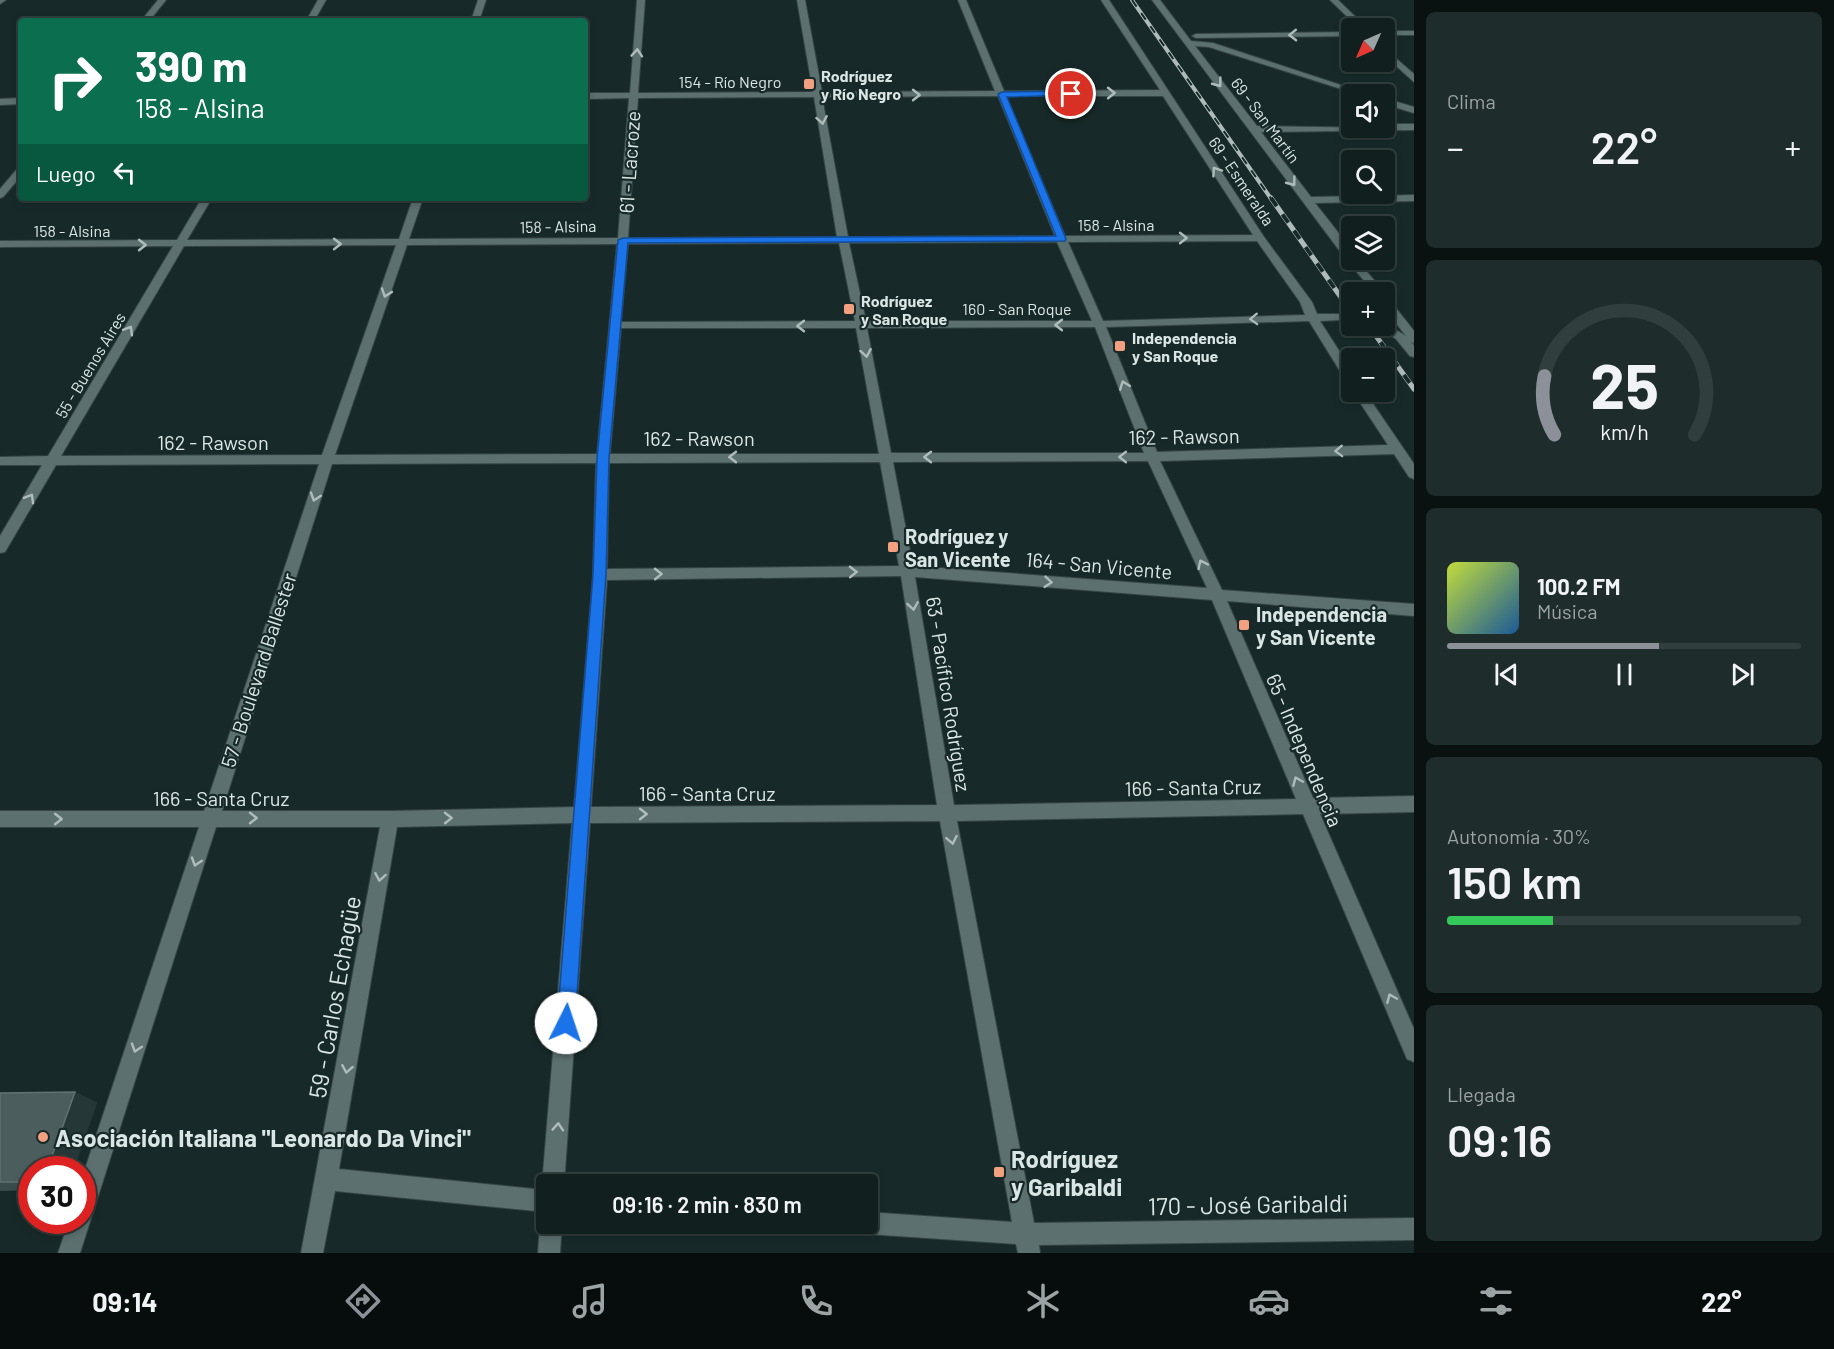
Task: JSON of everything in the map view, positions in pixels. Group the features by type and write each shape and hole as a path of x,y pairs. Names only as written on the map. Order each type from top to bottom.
{"street":[{"path":"147,18 162,0"},
{"path":"312,18 322,0"},
{"path":"476,18 482,0"},
{"name":"61 - Lacroze","path":"555,1174 600,575 603,458 623,240 641,0"},
{"name":"63 - Pacífico Rodríguez","path":"801,0 843,240 907,571 947,813 1028,1244"},
{"name":"65 - Independencia","path":"962,0 1061,239 1100,324 1152,457 1217,595 1414,1052"},
{"name":"69 - Esmeralda","path":"1105,0 1260,238 1306,302 1312,317 1341,359"},
{"name":"69 - San Martín","path":"1156,0 1341,245"},
{"path":"1334,0 1353,18"},
{"path":"1395,33 1414,33"},
{"path":"1186,40 1341,34"},
{"path":"1186,40 1210,45 1341,87"},
{"path":"1395,61 1414,79"},
{"name":"154 - Río Negro","path":"588,96 1164,93"},
{"path":"0,102 18,102"},
{"path":"1395,105 1414,111"},
{"path":"1395,127 1414,127"},
{"path":"1253,129 1341,128"},
{"path":"0,195 18,174"},
{"path":"1305,200 1414,198"},
{"name":"55 - Buenos Aires","path":"0,548 205,201"},
{"name":"57 - Boulevard Ballester","path":"96,1170 327,461 417,201"},
{"name":"158 - Alsina","path":"0,244 403,244 623,240 1260,238"},
{"name":"69 - San Martín","path":"1361,270 1370,282"},
{"path":"1395,316 1414,316"},
{"name":"160 - San Roque","path":"615,325 1100,324 1312,317 1344,320 1330,329 1331,336 1341,354"},
{"path":"1395,320 1414,339"},
{"path":"1395,332 1414,353"},
{"path":"1366,402 1414,474"},
{"name":"162 - Rawson","path":"0,461 1152,457 1398,449"},
{"name":"164 - San Vicente","path":"600,575 907,571 1414,610"},
{"name":"166 - Santa Cruz","path":"0,819 390,819 582,814 947,813 1414,804"},
{"name":"59 - Carlos Echagüe","path":"312,1253 390,819"},
{"path":"327,1179 536,1200"},
{"name":"170 - José Garibaldi","path":"878,1225 1028,1244 1414,1229"},
{"path":"69,1253 76,1234"},
{"path":"549,1253 550,1234"}],"building":[{"path":"75,1092 52,1156 18,1156 18,1182 0,1182 0,1093"}],"railway":[{"path":"1132,0 1272,200"},
{"path":"1271,198 1341,297"},
{"path":"1376,336 1414,389"}],"place":[{"name":"Rodríguez y Río Negro","path":"809,84"},
{"name":"Rodríguez y San Roque","path":"849,309"},
{"name":"Independencia y San Roque","path":"1120,346"},
{"name":"Rodríguez y San Vicente","path":"893,547"},
{"name":"Independencia y San Vicente","path":"1244,625"},
{"name":"Asociación Italiana \"Leonardo Da Vinci\"","path":"43,1137"},
{"name":"Rodríguez y Garibaldi","path":"999,1172"}],"route":[{"path":"566,1023 600,575 603,458 623,240 1061,239 1002,94 1071,94"}]}
